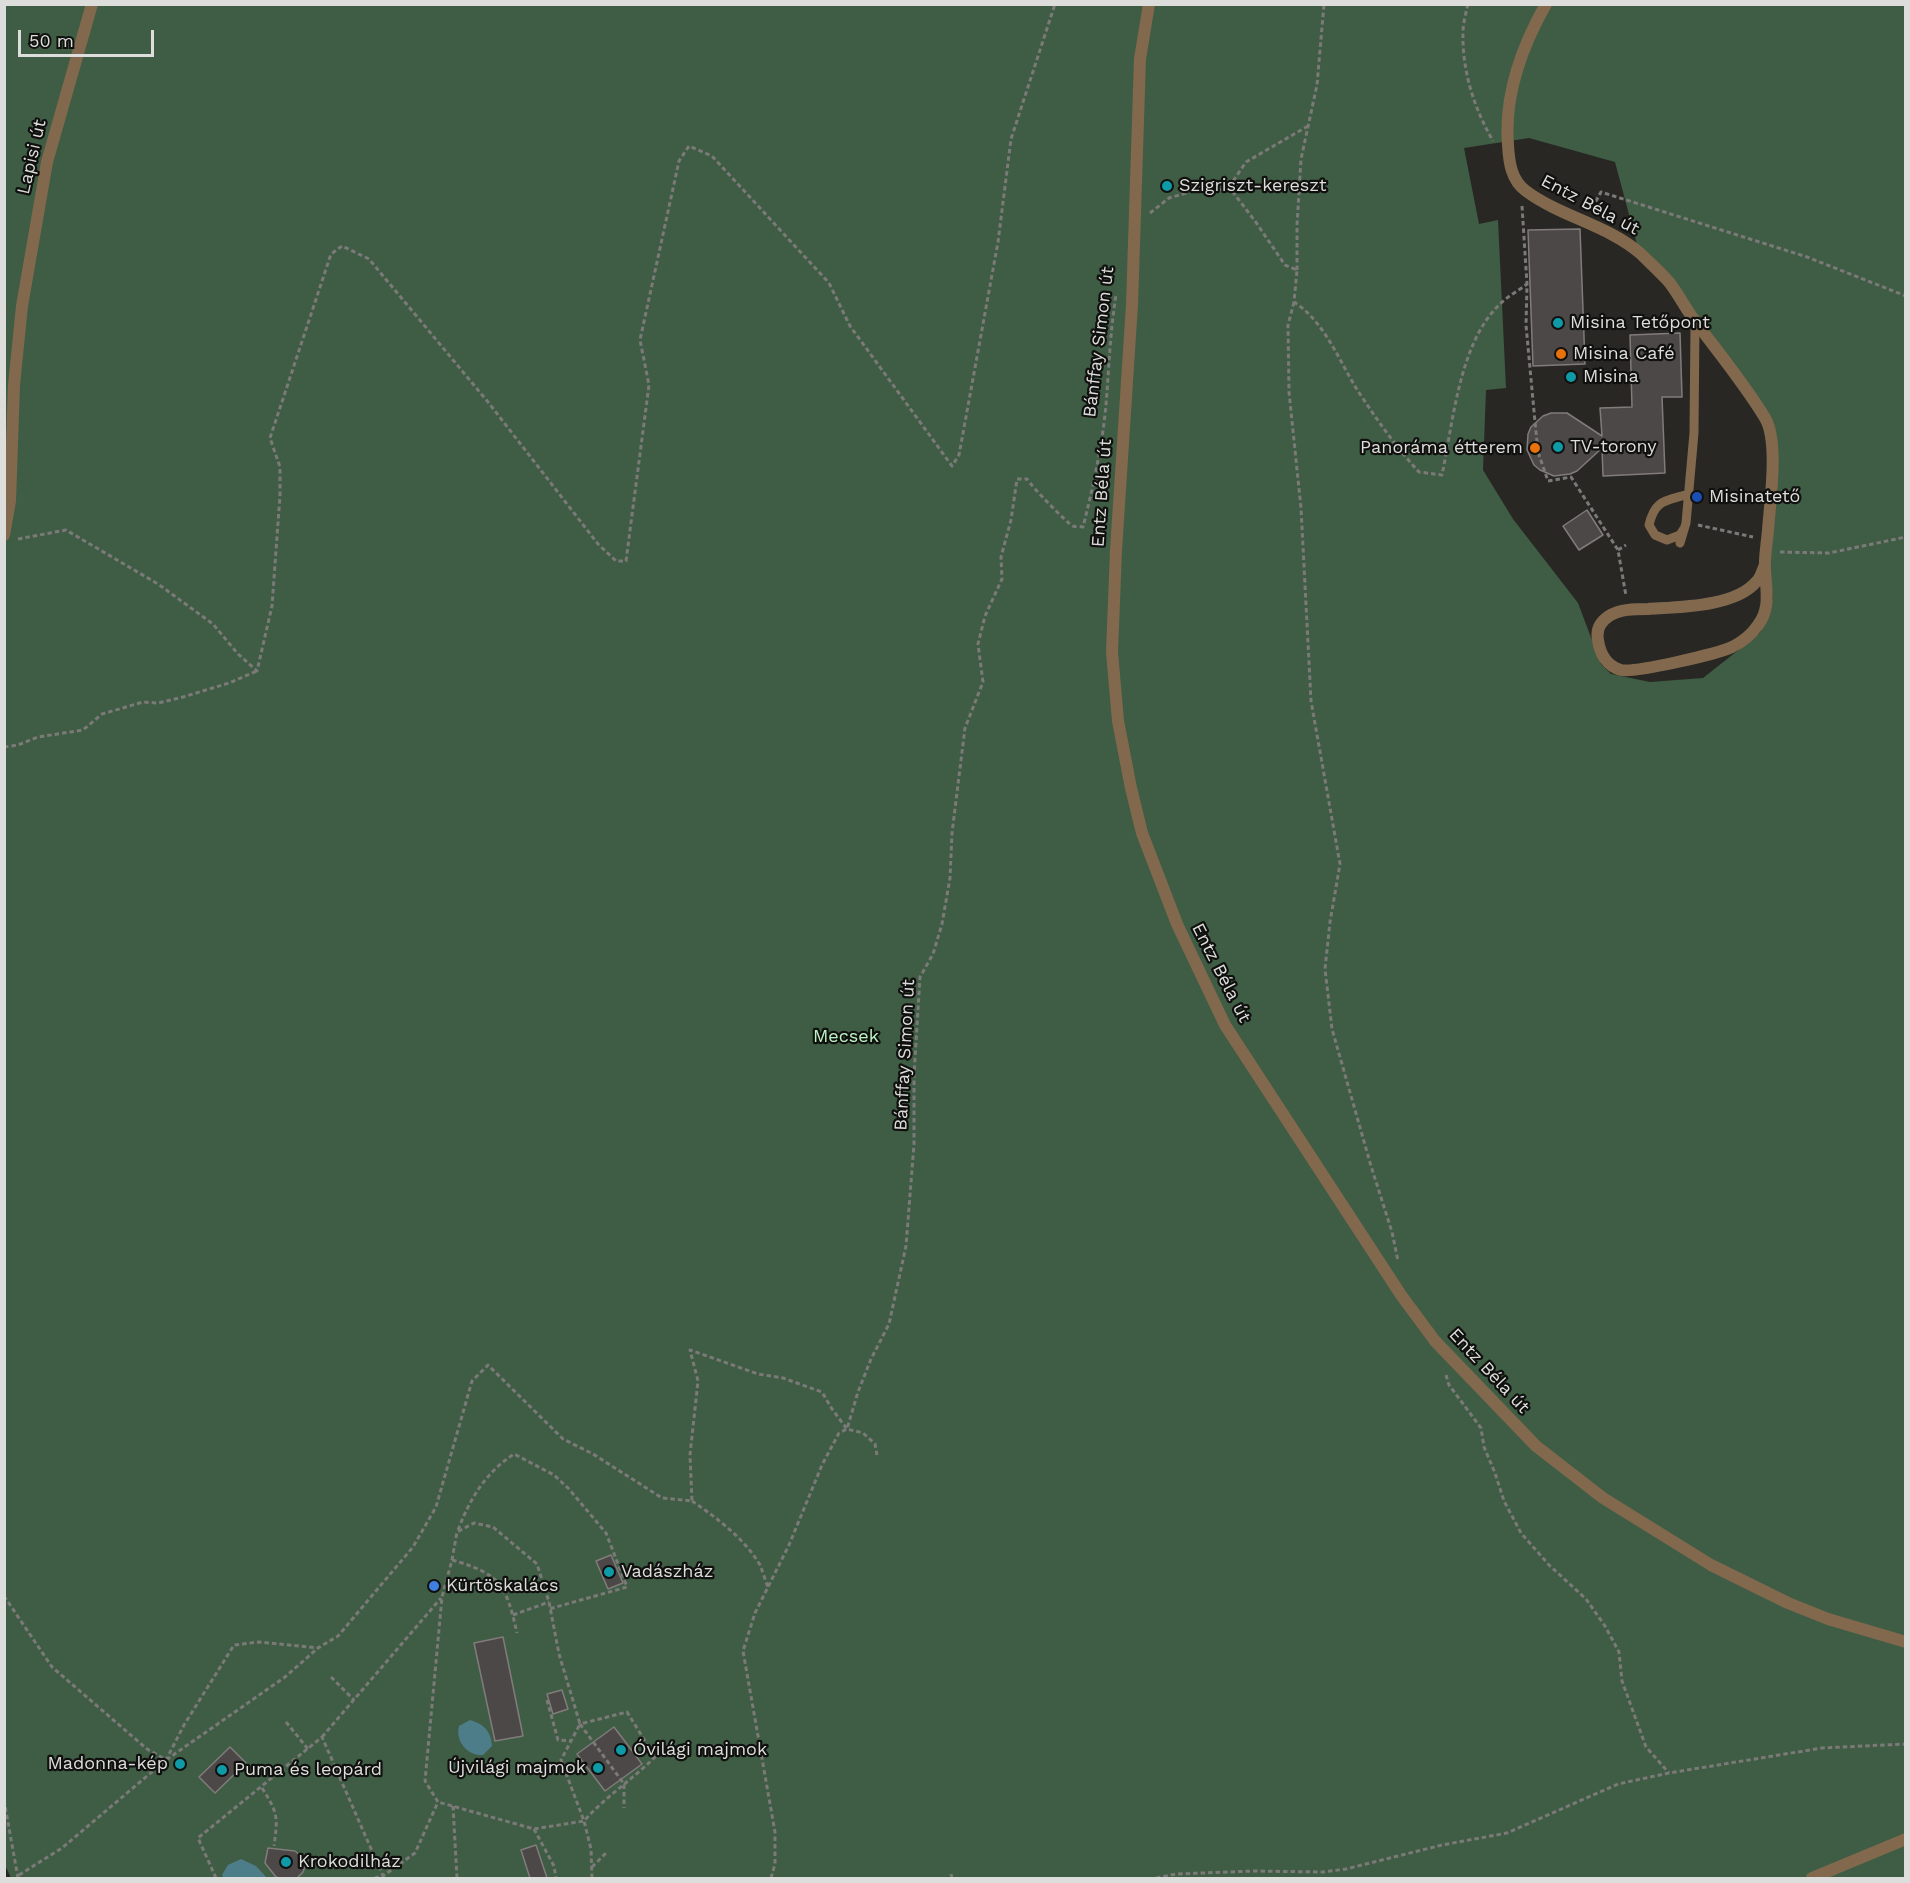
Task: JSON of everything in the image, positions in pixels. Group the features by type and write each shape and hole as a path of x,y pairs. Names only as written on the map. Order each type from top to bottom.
{"street":[{"name":"Lapisi út","path":"10,537 14,385 24,295 47,162 92,4"},
{"name":"Entz Béla út","path":"1149,4 1140,59 1132,304 1116,550 1112,652 1114,686 1131,788 1143,833 1177,924 1225,1025 1401,1295 1435,1341 1536,1446 1603,1498 1711,1565 1788,1603 1828,1619 1905,1642"},
{"name":"Entz Béla út","path":"1546,4 1521,53 1514,77 1507,117 1512,172 1517,183 1526,191 1639,252 1669,283 1695,322 1743,383 1767,422 1772,445 1767,552 1764,567"},
{"path":"1764,567 1768,597 1759,625 1746,638 1732,647 1628,671 1612,666 1604,658 1597,636 1603,620 1612,614 1628,610 1726,600 1756,583 1764,567"},
{"path":"1812,1878 1905,1839"}],"lane":[{"path":"1680,543 1686,523 1694,433 1695,322"},
{"path":"1686,523 1680,535 1667,540 1655,535 1649,525 1652,513 1657,506 1689,494"}],"path":[{"path":"256,671 272,606 280,495 280,467 270,438 331,254 342,246 369,259 488,402 598,544 616,561 626,561 650,385 640,340 679,161 689,146 712,156 830,284 850,326 952,466 958,455 994,265 1011,139 1055,4"},
{"path":"1324,4 1317,85 1301,159 1297,270 1294,302 1288,325 1289,392 1301,508 1311,701 1340,864 1325,969 1332,1029 1392,1232 1399,1264"},
{"path":"1468,4 1463,32 1467,81 1479,116 1495,145"},
{"path":"1135,222 1169,198 1186,193 1191,184 1214,192 1229,188 1246,162 1308,126"},
{"path":"1517,183 1523,211 1527,284 1526,325 1541,462 1548,481 1571,477 1617,550 1628,610"},
{"path":"1229,188 1285,265 1297,270"},
{"path":"1584,221 1601,192 1807,257 1905,296"},
{"path":"1294,302 1305,309 1326,336 1358,390 1393,442 1419,472 1442,475 1456,401 1468,360 1484,323 1499,305 1527,284"},
{"name":"Bánffay Simon út","path":"847,1429 871,1359 890,1324 906,1246 914,1144 914,1075 920,977 933,954 942,924 950,878 952,833 965,728 982,682 978,644 985,616 1002,579 1000,557 1011,520 1017,479 1027,479 1035,491 1053,505 1072,525 1083,527 1096,476 1106,407 1111,326 1117,286"},
{"path":"1686,523 1754,537 1767,552 1828,553 1905,537"},
{"path":"10,537 66,530 158,584 213,624 238,654 256,671"},
{"path":"1617,550 1626,545"},
{"path":"4,747 18,745 38,737 83,730 102,714 143,702 158,703 183,697 229,683 256,671"},
{"path":"692,1501 690,1455 698,1381 690,1350 758,1374 783,1378 822,1392 847,1429 863,1433 875,1444 877,1455"},
{"path":"4,1800 18,1877 62,1848 166,1760 285,1677 318,1648 338,1636 413,1547 436,1508 472,1382 488,1365 563,1439 593,1454 662,1498 692,1501 720,1520 760,1566 768,1587"},
{"path":"1446,1374 1449,1385 1481,1428 1484,1447 1504,1502 1521,1533 1549,1566 1586,1599 1605,1626 1618,1652 1622,1681 1646,1747 1670,1773"},
{"path":"771,1878 775,1864 775,1832 743,1651 755,1613 789,1545 822,1465 839,1433 847,1429"},
{"path":"549,1608 627,1587 606,1533 554,1475 514,1454 498,1465 484,1481 468,1504 457,1532 442,1597 425,1780 438,1802 534,1829 584,1821 597,1806 655,1758 627,1712 580,1724 561,1760 584,1821 591,1849 592,1878"},
{"path":"457,1532 474,1523 493,1527 537,1564 549,1602 559,1654 580,1724 624,1784 624,1808"},
{"path":"452,1560 479,1568 496,1581 509,1598 517,1633"},
{"path":"4,1596 52,1667 147,1749 166,1760"},
{"path":"216,1878 198,1838 322,1737 442,1597"},
{"path":"513,1615 549,1602"},
{"path":"166,1760 184,1725 234,1645 259,1642 318,1648"},
{"path":"331,1677 354,1700"},
{"path":"547,1700 558,1740 571,1741"},
{"path":"286,1722 308,1749"},
{"path":"322,1737 383,1877"},
{"path":"1156,1878 1176,1874 1254,1871 1323,1872 1346,1869 1442,1845 1507,1833 1618,1784 1822,1748 1905,1744"},
{"path":"262,1788 274,1807 277,1820 274,1846"},
{"path":"375,1878 383,1877 415,1852 438,1802"},
{"path":"453,1806 457,1878"},
{"path":"534,1829 554,1866 556,1878"},
{"path":"592,1867 607,1851"}],"green space":[{"name":"Mecsek","path":"4,5 1905,5 1905,1878 11,1878 4,1863","holes":["1529,138 1615,162 1639,252 1743,383 1772,445 1766,557 1773,598 1760,633 1703,678 1650,682 1611,674 1601,664 1578,603 1513,519 1483,470 1486,390 1506,388 1498,220 1479,224 1464,148"]}],"water":[{"path":"470,1720 483,1726 490,1736 492,1746 483,1755 472,1753 464,1747 459,1737 459,1726"},
{"path":"241,1859 256,1866 267,1878 224,1878 222,1875 228,1865"}],"building":[{"name":"Misina Tetőpont","path":"1580,229 1585,364 1533,366 1528,230"},
{"path":"1680,333 1682,397 1662,397 1665,473 1603,476 1602,448 1577,471 1570,474 1554,476 1534,465 1527,450 1528,434 1531,427 1543,416 1551,413 1567,413 1602,436 1600,408 1632,407 1630,335"},
{"path":"1587,510 1603,535 1579,550 1563,526"},
{"name":"Vadászház","path":"611,1555 623,1583 608,1589 596,1561"},
{"path":"503,1637 523,1736 495,1741 474,1643"},
{"path":"562,1690 568,1709 553,1714 547,1694"},
{"path":"614,1727 642,1764 605,1791 577,1754"},
{"name":"Puma és leopárd","path":"230,1747 246,1763 215,1793 199,1777"},
{"path":"536,1845 547,1878 530,1878 521,1850"},
{"name":"Krokodilház","path":"268,1848 295,1851 307,1861 303,1872 297,1878 276,1877 265,1863"}],"place":[{"name":"Szigriszt-kereszt","path":"1167,186"},
{"name":"Misina Tetőpont","path":"1558,323"},
{"name":"Misina Café","path":"1561,354"},
{"name":"Misina","path":"1571,377"},
{"name":"TV-torony","path":"1558,447"},
{"name":"Panoráma étterem","path":"1535,448"},
{"name":"Misinatető","path":"1697,497"},
{"name":"Vadászház","path":"609,1572"},
{"name":"Kürtöskalács","path":"434,1586"},
{"name":"Óvilági majmok","path":"621,1750"},
{"name":"Madonna-kép","path":"180,1764"},
{"name":"Újvilági majmok","path":"598,1768"},
{"name":"Puma és leopárd","path":"222,1770"},
{"name":"Krokodilház","path":"286,1862"}]}
